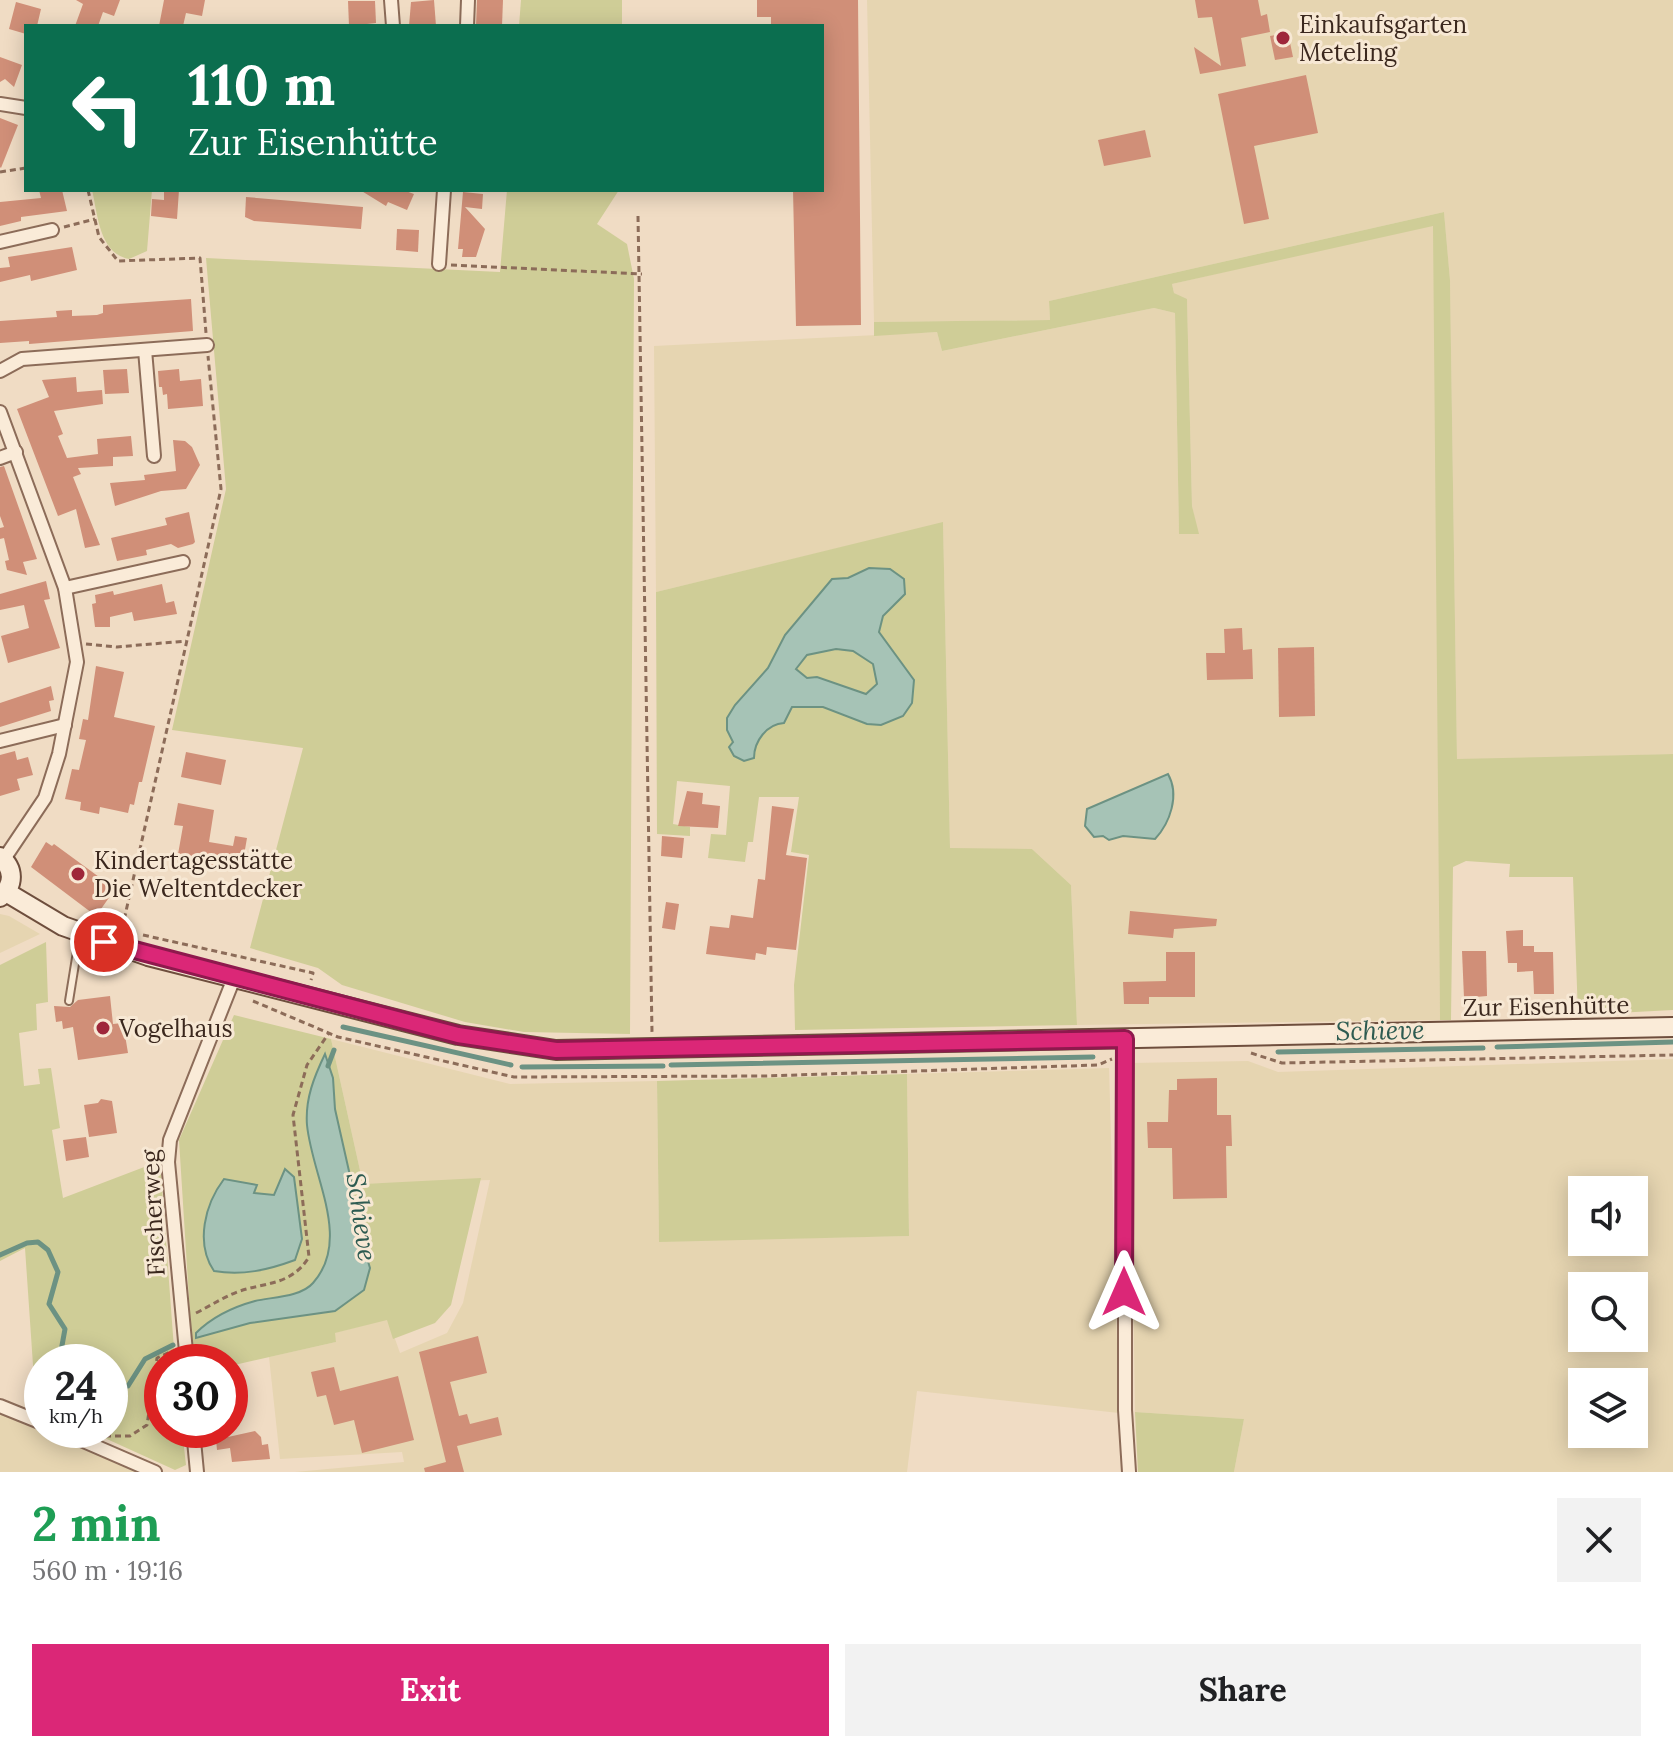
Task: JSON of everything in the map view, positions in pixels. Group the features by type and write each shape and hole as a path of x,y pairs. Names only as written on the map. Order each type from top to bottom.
{"street":[{"path":"391,0 393,24"},
{"path":"467,24 468,0"},
{"path":"0,104 24,108"},
{"path":"439,264 444,192"},
{"path":"0,242 52,230"},
{"path":"0,371 22,359 207,345"},
{"path":"145,350 154,456"},
{"path":"0,412 65,588 77,671 45,798 2,858"},
{"path":"0,458 16,452"},
{"path":"65,588 183,562"},
{"path":"0,741 65,725"},
{"name":"Zur Eisenhütte","path":"2,858 12,875 3,895 80,933 148,956 306,996 503,1044 556,1050 1673,1027"},
{"name":"Fischerweg","path":"185,1344 168,1162 170,1140 234,978"},
{"path":"1125,1039 1125,1410 1129,1472"},
{"path":"0,1406 24,1416"},
{"path":"100,1448 155,1472"},
{"path":"195,1448 197,1472"}],"lane":[{"path":"69,1001 80,933"}],"path":[{"path":"0,172 24,168"},
{"path":"88,192 103,246 118,261 200,258 221,489 122,931 313,973 300,1019 329,1033 514,1077 601,1078"},
{"path":"638,216 642,274 652,1032 667,1049"},
{"path":"52,230 95,219"},
{"path":"439,264 642,274"},
{"path":"75,644 117,647 186,641"},
{"path":"183,1319 239,1292 286,1280 300,1271 309,1257 293,1115 307,1065 329,1033"}],"shaded area":[{"path":"521,0 622,0 622,24 519,24"},
{"path":"867,0 1673,0 1673,754 1457,760 1450,281 1444,212 1049,301 1050,320 874,322"},
{"path":"92,192 152,192 147,251 129,259 119,255 106,241"},
{"path":"507,192 618,192 597,224 627,244 634,279 630,1034 524,1032 465,1022 342,985 318,968 250,948 303,748 172,730 226,489 206,258 500,272"},
{"path":"1444,212 1450,280 1457,759 1673,754 1673,1010 1578,1015 1573,877 1509,877 1510,864 1466,861 1453,867 1451,1020 1440,1020 1433,226 1172,284 1174,293 1187,299 1192,506 1199,534 1179,534 1175,313 1154,308 942,351 937,332 874,336 874,322 1050,320 1049,301"},
{"path":"1430,224 1435,228 1440,1020 1077,1025 1071,885 1032,849 950,849 943,523 656,592 654,346 937,332 942,351 1154,308 1175,313 1179,533 1198,534 1192,506 1187,300 1174,293 1172,284"},
{"path":"943,522 950,848 1032,849 1071,885 1077,1025 795,1030 794,985 809,855 791,852 799,797 759,797 753,842 748,842 745,862 708,858 711,834 726,835 730,786 677,781 673,824 690,827 690,836 657,834 656,592"},
{"path":"869,568 890,569 904,579 905,594 883,616 879,632 914,680 912,703 903,716 881,725 867,724 823,707 792,707 784,723 772,726 763,734 754,758 744,761 734,756 729,747 733,742 727,730 727,718 735,705 768,668 785,635 832,579 848,578","holes":["836,649 853,651 873,664 877,684 866,694 817,677 807,678 796,669 807,655"]},
{"path":"1168,774 1172,782 1172,808 1155,839 1123,836 1109,840 1103,836 1094,837 1085,826 1087,809"},
{"path":"0,914 9,916 40,934 0,953"},
{"path":"46,942 48,1002 36,1004 37,1030 19,1033 24,1086 40,1084 38,1069 51,1068 60,1128 52,1130 63,1198 160,1161 174,1344 144,1344 144,1448 184,1448 186,1465 175,1470 127,1448 128,1344 32,1344 25,1248 0,1261 0,965"},
{"path":"234,1015 331,1039 363,1184 481,1178 451,1305 435,1323 393,1339 387,1320 335,1333 336,1342 248,1362 248,1344 192,1344 179,1140"},
{"path":"331,1039 510,1084 657,1081 659,1241 909,1236 907,1074 1109,1068 1119,1413 917,1391 907,1472 295,1472 404,1462 402,1452 280,1459 269,1357 336,1342 334,1333 388,1319 400,1353 447,1333 463,1303 490,1180 363,1184"},
{"path":"325,1054 333,1078 335,1109 351,1180 356,1222 370,1268 364,1290 335,1311 250,1323 196,1338 202,1327 231,1310 308,1288 324,1266 330,1227 310,1145 307,1106"},
{"path":"1673,1059 1673,1472 1234,1472 1244,1419 1135,1412 1130,1063 1248,1061 1278,1072"},
{"path":"907,1074 909,1236 659,1242 657,1081"},
{"path":"285,1169 294,1177 302,1239 295,1260 255,1271 214,1271 208,1260 204,1236 207,1212 217,1189 224,1179 257,1185 254,1193 274,1195"},
{"path":"1135,1412 1244,1419 1234,1472 1138,1472"},
{"path":"0,1414 24,1424 24,1448 80,1448 137,1472 0,1472"}],"building":[{"path":"76,0 120,0 114,16 103,12 99,24 76,24 83,4"},
{"path":"164,0 205,0 202,16 186,13 183,24 159,24"},
{"path":"434,0 436,24 409,24 411,2"},
{"path":"477,0 503,0 502,24 476,24"},
{"path":"757,0 858,0 861,325 796,326 793,192 824,192 824,24 771,24 771,17 757,17"},
{"path":"1195,0 1258,0 1261,16 1267,14 1270,32 1241,38 1246,66 1200,74 1194,47 1221,66 1212,17 1198,18"},
{"path":"348,1 375,1 376,23 349,24"},
{"path":"16,2 41,9 37,24 24,24 24,33 9,29"},
{"path":"1288,33 1293,57 1275,60 1270,36"},
{"path":"0,57 22,65 14,87 5,79 0,82"},
{"path":"1306,75 1318,133 1254,146 1269,219 1244,224 1218,94"},
{"path":"0,118 18,125 1,168 0,167"},
{"path":"1145,130 1151,157 1104,166 1098,140"},
{"path":"40,192 62,192 67,211 21,217 21,221 0,226 0,202 41,198"},
{"path":"164,192 179,192 177,219 151,216 152,199 164,200"},
{"path":"363,192 414,194 407,210 388,202 386,206"},
{"path":"463,192 483,194 482,209 465,207 485,229 476,257 462,257 463,249 458,249"},
{"path":"246,197 363,207 361,229 254,221 245,217"},
{"path":"397,229 419,230 418,252 396,250"},
{"path":"72,247 77,270 31,281 30,275 0,282 0,268 10,267 8,257"},
{"path":"191,299 193,331 29,344 29,341 0,343 0,321 57,317 56,311 72,310 72,316 97,315 103,313 103,305"},
{"path":"127,369 129,393 105,394 103,370"},
{"path":"179,369 180,381 201,379 203,406 168,409 167,394 163,395 162,387 159,387 158,371"},
{"path":"76,377 77,392 102,390 103,404 54,411 63,434 58,436 67,458 98,454 97,439 131,436 133,456 113,457 113,466 78,468 81,474 73,477 100,545 85,548 76,509 58,516 17,409 49,397 42,380"},
{"path":"173,440 185,441 192,447 200,465 186,489 161,491 115,506 110,483 145,480 144,475 176,471"},
{"path":"4,466 37,559 23,562 27,575 7,570 5,561 9,560 4,538 0,539 0,528 4,527 0,516 0,467"},
{"path":"189,512 193,544 178,548 171,544 146,550 147,555 117,561 111,538 167,525 165,518"},
{"path":"46,581 50,599 44,600 60,648 8,663 1,636 29,628 24,605 0,610 0,594"},
{"path":"162,584 166,603 174,601 177,614 134,621 132,612 110,617 110,627 95,627 92,604 96,603 95,595 113,591 114,595"},
{"path":"1242,628 1243,650 1252,649 1253,679 1207,680 1206,653 1225,653 1224,629"},
{"path":"1314,647 1315,716 1279,717 1278,648"},
{"path":"96,666 124,672 114,717 155,726 142,782 139,782 134,805 130,804 128,813 100,807 99,814 80,810 81,802 65,799 72,769 79,770 86,740 79,739 83,719 88,720"},
{"path":"51,686 54,700 49,701 51,711 0,727 0,703"},
{"path":"15,751 17,760 28,757 33,775 17,779 20,790 0,796 0,755"},
{"path":"186,752 226,760 221,785 181,777"},
{"path":"687,791 703,793 702,804 720,806 718,828 678,826"},
{"path":"178,803 214,810 209,842 233,846 235,836 247,838 243,861 232,859 230,868 177,860 183,826 174,825"},
{"path":"772,806 794,809 786,855 807,858 796,950 767,947 766,955 756,953 755,960 706,954 710,926 729,928 731,915 753,918 758,879 765,880"},
{"path":"662,836 684,838 682,858 661,856"},
{"path":"46,842 52,846 54,844 110,885 108,888 113,892 96,916 31,867"},
{"path":"666,902 679,904 675,930 662,928"},
{"path":"1130,911 1217,919 1216,926 1174,929 1173,938 1128,934"},
{"path":"1523,930 1523,946 1534,946 1534,952 1553,952 1554,994 1534,994 1533,971 1517,972 1517,963 1508,963 1506,931"},
{"path":"1462,951 1486,951 1487,996 1464,998"},
{"path":"1166,952 1195,952 1195,997 1149,997 1149,1004 1124,1004 1123,982 1166,981"},
{"name":"Vogelhaus","path":"110,996 113,1024 123,1023 128,1053 78,1060 73,1027 63,1029 62,1021 56,1022 54,1006 70,1007 78,1000"},
{"path":"1217,1078 1217,1115 1231,1115 1232,1146 1226,1146 1227,1198 1173,1199 1172,1148 1148,1148 1147,1122 1168,1122 1169,1090 1177,1090 1177,1079"},
{"path":"101,1099 112,1101 117,1133 89,1137 84,1105 98,1103"},
{"path":"86,1137 89,1157 66,1161 63,1140"},
{"path":"478,1336 487,1373 450,1382 459,1416 467,1414 470,1424 498,1417 502,1435 457,1446 464,1472 425,1472 424,1468 446,1462 419,1352"},
{"path":"334,1367 340,1391 398,1376 414,1440 362,1453 354,1420 334,1425 326,1395 317,1397 311,1372"},
{"path":"255,1431 261,1437 262,1445 268,1444 270,1459 232,1462 230,1448 248,1448 248,1433"}],"waterway":[{"name":"Schieve","path":"343,1027 511,1065"},
{"name":"Schieve","path":"1497,1047 1673,1042"},
{"name":"Schieve","path":"1278,1052 1483,1048"},
{"name":"Schieve","path":"328,1066 334,1050"},
{"name":"Schieve","path":"671,1065 1093,1057"},
{"name":"Schieve","path":"522,1067 663,1066"},
{"name":"Schieve","path":"0,1255 27,1243 38,1242 48,1250 58,1272 49,1304 65,1329 62,1344"},
{"name":"Schieve","path":"128,1386 144,1361"}],"place":[{"name":"Einkaufsgarten Meteling","path":"1283,38"},
{"name":"Kindertagesstätte Die Weltentdecker","path":"78,874"},
{"name":"Vogelhaus","path":"103,1028"}],"route":[{"path":"104,942 148,956 487,1042 556,1050 1125,1039 1124,1292"}]}
